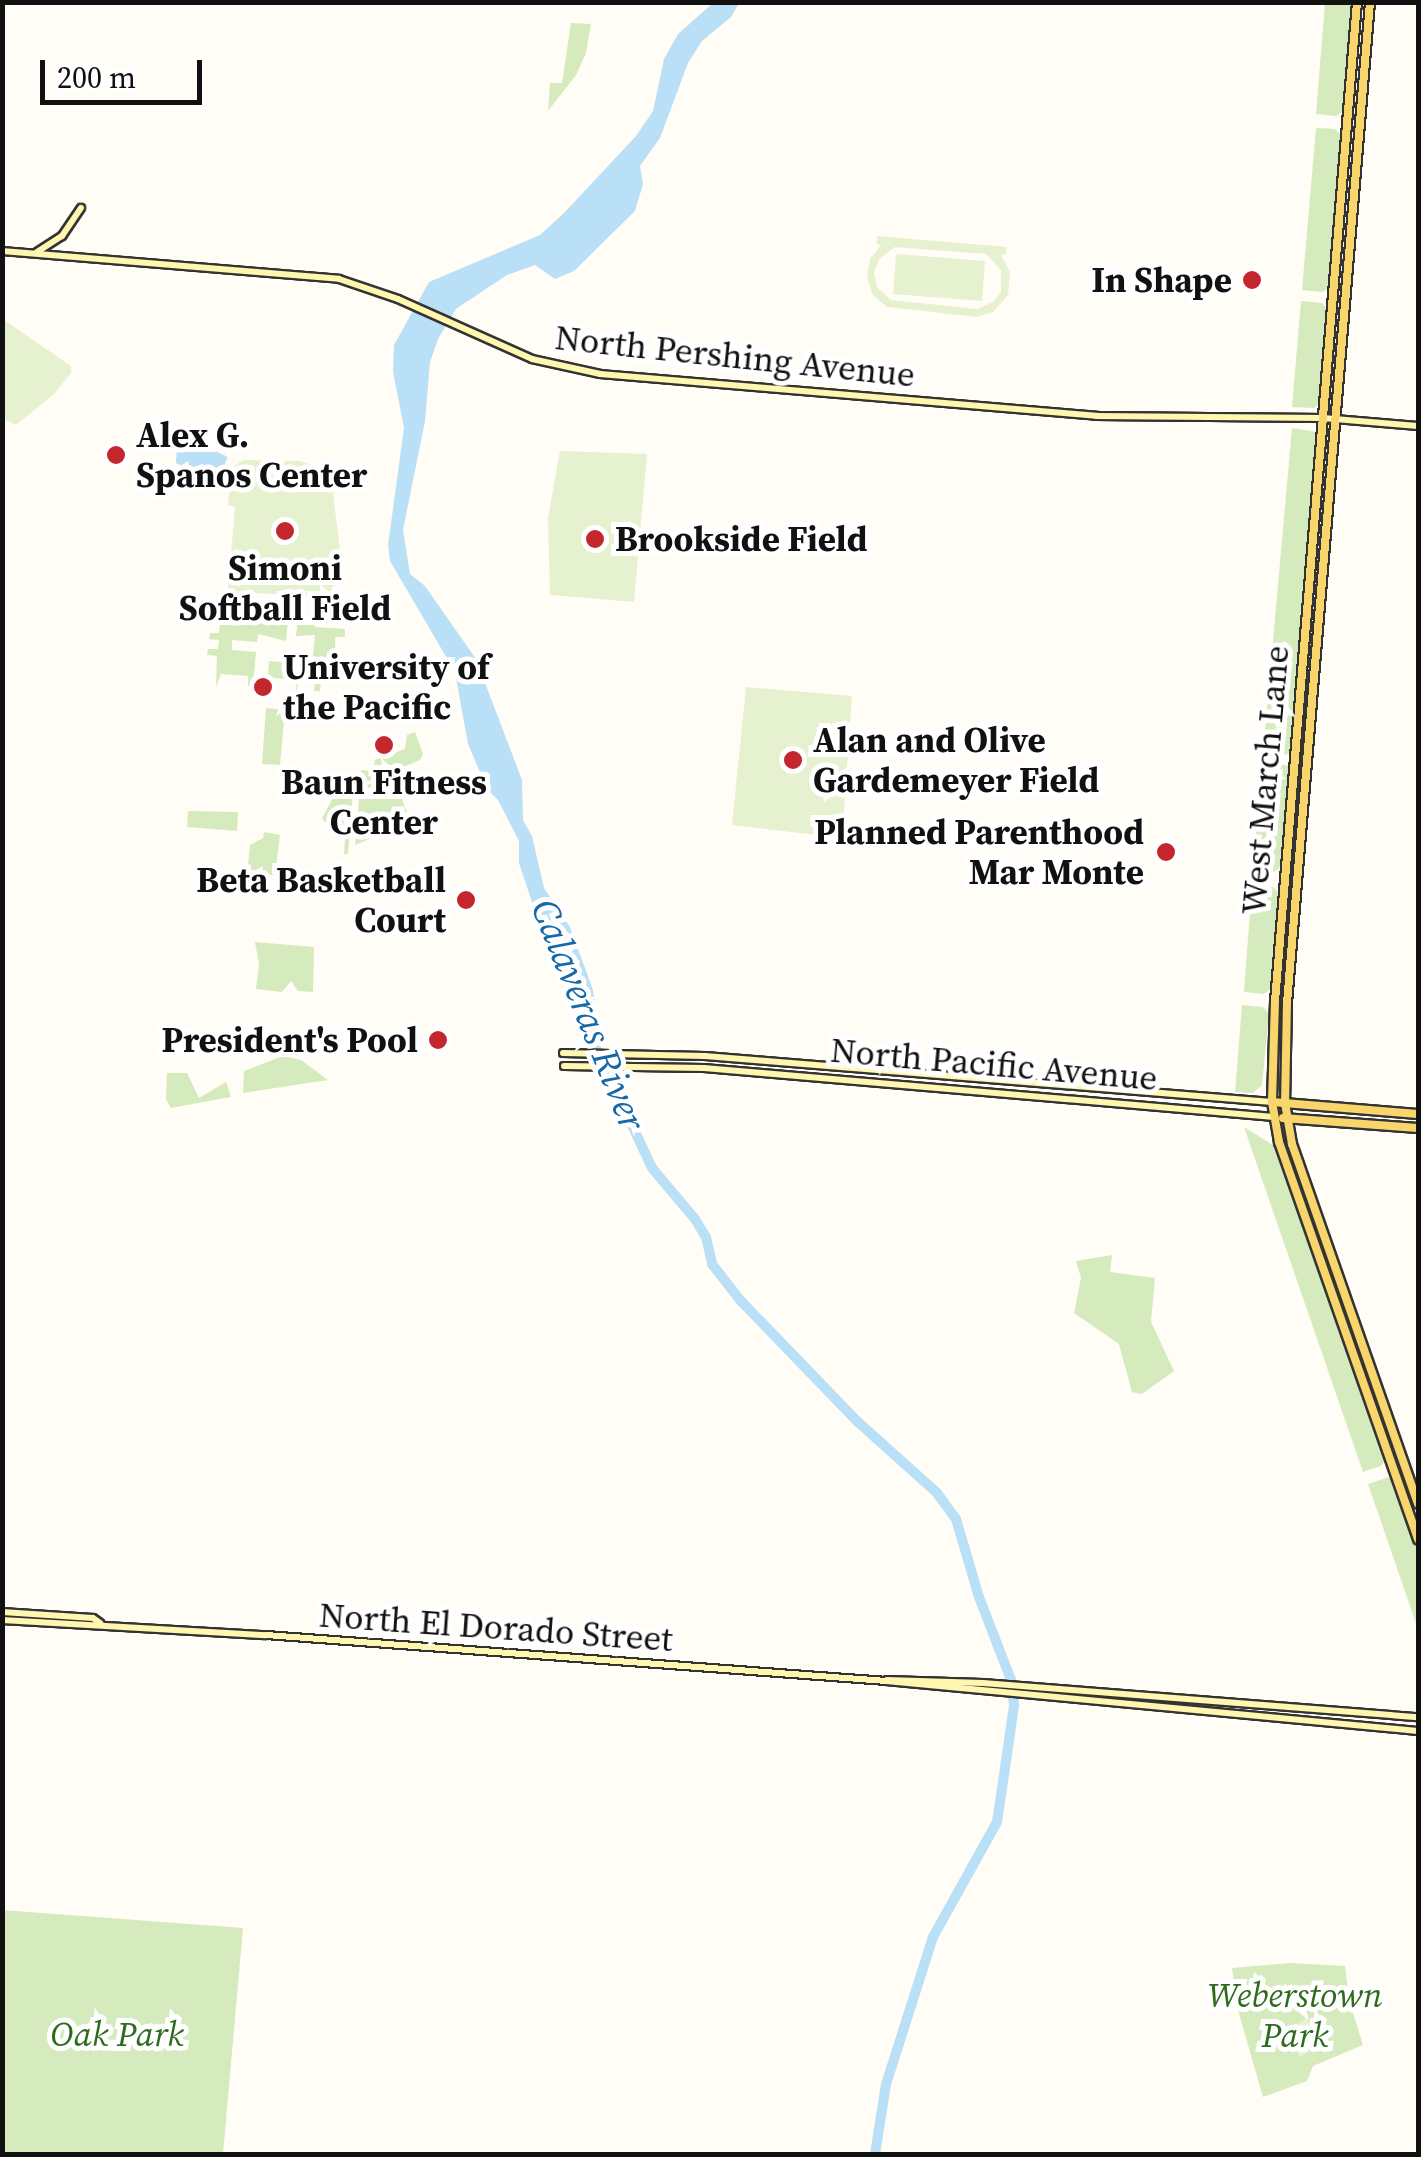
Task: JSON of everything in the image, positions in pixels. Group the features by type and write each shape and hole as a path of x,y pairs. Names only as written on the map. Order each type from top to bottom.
{"main road":[{"name":"West March Lane","path":"1357,2 1275,1000 1272,1102 1418,1539"},
{"name":"West March Lane","path":"1370,2 1287,1002 1285,1104 1292,1144 1418,1504"},
{"path":"35,253 62,236 81,208"},
{"name":"North Pershing Avenue","path":"2,251 314,274 398,299 489,342 554,366 600,374 1096,416 1336,418 1418,426"},
{"path":"563,1054 705,1056 1418,1114"},
{"path":"666,1066 694,1063 705,1056"},
{"name":"North Pacific Avenue","path":"564,1066 666,1066 832,1078 1418,1128"},
{"path":"832,1078 839,1071 864,1070"},
{"path":"1014,1092 1038,1088 1042,1082"},
{"name":"North El Dorado Street","path":"2,1612 93,1618 101,1623"},
{"name":"North El Dorado Street","path":"2,1620 92,1626 101,1623 1418,1718"},
{"name":"North El Dorado Street","path":"1119,1698 1418,1731"}],"green space":[{"path":"1325,3 1352,3 1344,111 1336,116 1316,114"},
{"path":"571,23 591,24 586,53 576,75 548,111 550,83 562,83"},
{"path":"1316,128 1335,129 1342,136 1329,288 1322,292 1302,290"},
{"path":"877,236 1006,247 1006,254 1001,255 1010,272 1008,295 993,312 977,317 887,307 873,295 867,278 870,259 881,245 877,244","holes":["895,247 986,254 1001,270 1001,292 993,302 977,309 891,300 877,287 874,272 880,258"]},
{"path":"896,254 985,261 982,301 893,294"},
{"path":"1301,301 1322,303 1327,309 1319,404 1314,408 1292,407"},
{"path":"4,320 71,366 71,373 54,394 16,425 3,419"},
{"path":"1292,428 1317,432 1289,753 1285,755 1263,753"},
{"name":"Brookside Field","path":"560,451 647,454 634,602 550,595 548,518"},
{"name":"Simoni Softball Field","path":"243,460 300,461 330,471 344,581 332,587 331,598 228,591 235,507 228,505 232,468"},
{"path":"222,605 227,620 251,622 252,612 258,612 258,622 282,624 283,614 289,610 286,641 258,634 257,642 232,640 232,650 256,652 253,686 248,686 248,676 221,674 216,687 217,656 207,655 208,649 218,649 219,640 209,639 210,633 219,633"},
{"path":"299,611 315,616 315,627 345,629 345,637 335,637 336,683 321,681 320,691 314,691 316,670 302,669 296,693 297,669 288,669 287,679 272,678 271,688 267,687 269,661 312,664 315,635 296,636"},
{"name":"Alan and Olive Gardemeyer Field","path":"746,687 852,696 842,838 732,825"},
{"path":"266,708 285,710 280,765 262,764"},
{"path":"415,732 423,754 420,760 361,784 361,770 373,771 375,760 405,749 407,735"},
{"path":"1262,761 1289,766 1281,866 1273,873 1253,872"},
{"path":"398,772 403,783 397,786 411,822 355,845 360,788"},
{"path":"339,787 353,790 348,854 344,854 346,824 325,822 322,818"},
{"path":"188,811 238,812 237,831 187,827"},
{"path":"264,832 280,835 275,875 247,875 250,845 263,838"},
{"path":"1252,885 1273,887 1279,893 1271,989 1264,994 1244,992"},
{"path":"255,942 314,947 313,992 298,991 291,981 282,992 256,989 259,964"},
{"path":"1242,1005 1263,1007 1269,1014 1262,1085 1253,1093 1235,1092"},
{"path":"283,1056 301,1060 328,1080 243,1093 244,1071"},
{"path":"167,1073 187,1073 199,1098 226,1082 231,1097 171,1108 166,1099"},
{"path":"1244,1127 1276,1147 1386,1459 1381,1466 1363,1472"},
{"path":"1112,1255 1110,1272 1155,1278 1151,1322 1174,1371 1142,1394 1132,1392 1119,1344 1074,1313 1081,1278 1076,1261"},
{"path":"1392,1476 1418,1550 1418,1629 1368,1484"},
{"name":"Oak Park","path":"2,1910 243,1928 223,2154 3,2154"},
{"name":"Weberstown Park","path":"1290,1963 1345,1966 1349,2000 1363,2045 1313,2066 1307,2081 1263,2097 1238,2010 1232,1968"},
{"path":"1306,2018 1323,2042 1300,2057 1283,2033"}],"water":[{"path":"713,3 739,3 731,17 702,41 688,63 660,138 640,166 643,184 635,211 574,271 555,279 535,265 507,275 456,309 438,339 430,362 425,421 403,530 410,574 425,586 476,659 522,780 523,820 532,836 544,888 570,927 593,990 600,1043 588,1042 582,999 558,968 541,929 519,863 519,841 498,800 487,789 468,744 455,672 390,561 388,545 404,428 393,372 394,345 429,282 540,235 636,136 653,111 664,59 678,34"},
{"path":"187,438 228,457 217,481 176,463 177,444"}],"waterway":[{"name":"Calaveras River","path":"587,1029 652,1168 695,1219 706,1237 712,1264 740,1300 858,1422 937,1493 956,1519 979,1597 1011,1680 1014,1706 997,1822 933,1937 886,2084 875,2154"}],"place":[{"name":"In Shape","path":"1252,280"},
{"name":"Alex G. Spanos Center","path":"116,455"},
{"name":"Simoni Softball Field","path":"285,531"},
{"name":"Brookside Field","path":"595,539"},
{"name":"University of the Pacific","path":"263,687"},
{"name":"Baun Fitness Center","path":"384,745"},
{"name":"Alan and Olive Gardemeyer Field","path":"793,760"},
{"name":"Planned Parenthood Mar Monte","path":"1166,852"},
{"name":"Beta Basketball Court","path":"466,900"},
{"name":"President's Pool","path":"438,1040"}]}
